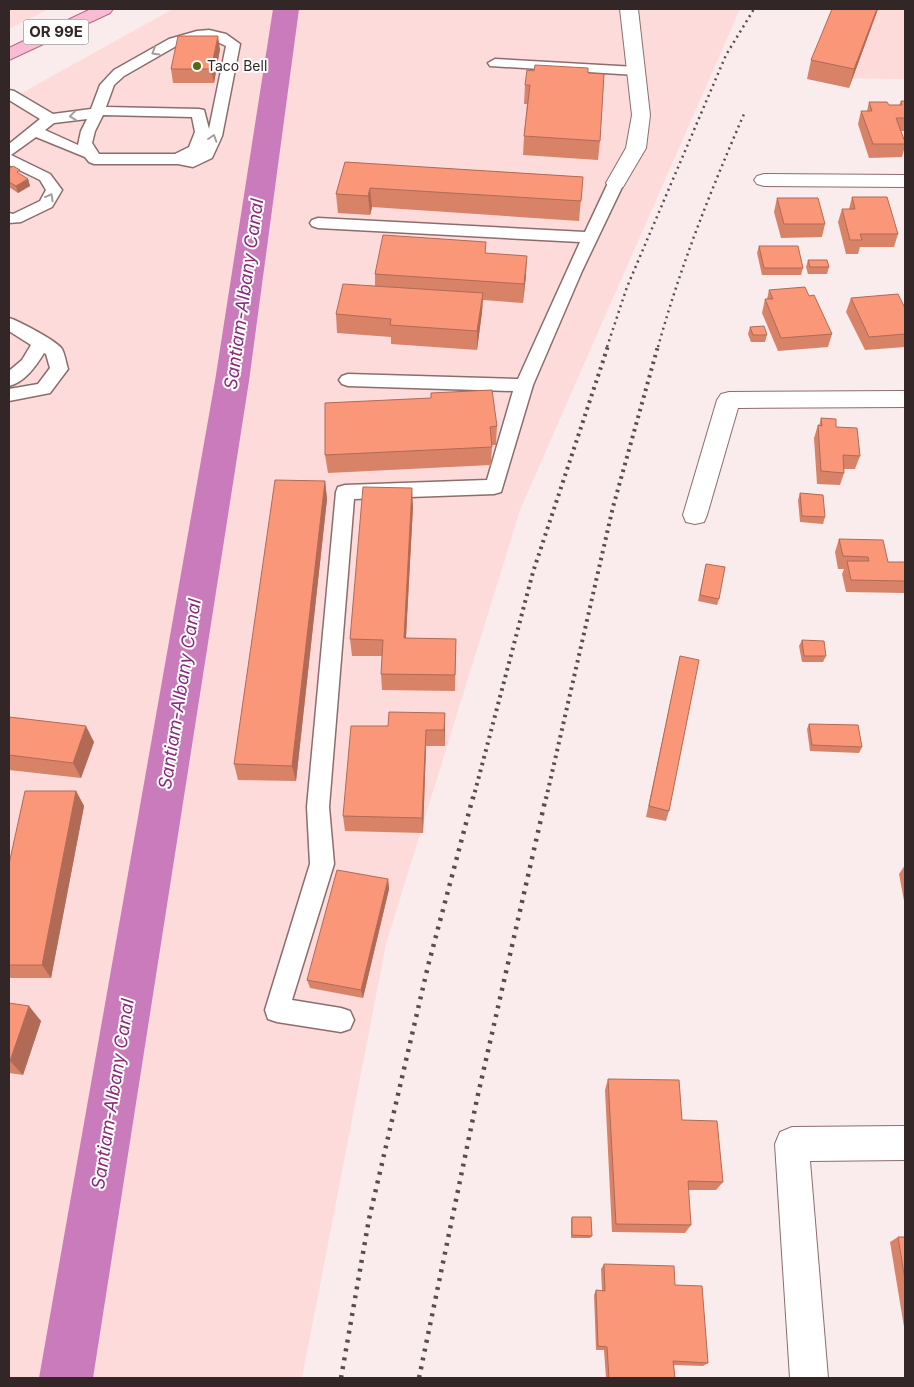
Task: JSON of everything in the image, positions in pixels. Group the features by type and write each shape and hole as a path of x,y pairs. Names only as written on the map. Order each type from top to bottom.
{"main road":[{"name":"OR 99E","path":"9,55 104,9"}],"street":[{"path":"616,183 636,148 641,116 629,9"},
{"path":"764,180 905,181"},
{"path":"695,515 729,400 905,400"},
{"path":"809,1378 792,1144 905,1143"}],"lane":[{"path":"9,151 50,119 97,113 104,91 113,78 181,37 196,34 212,35 226,39 233,44 215,136 207,155 193,162 178,159 94,159 84,144 98,111 199,113 202,132 195,150 178,159"},
{"path":"494,63 636,71"},
{"path":"9,94 50,119"},
{"path":"34,131 91,153"},
{"path":"9,159 45,177 54,190 46,204 15,219 9,218"},
{"path":"341,1020 277,1010 322,864 318,807 345,492 494,487 524,385 616,183"},
{"path":"318,223 590,237"},
{"path":"9,324 54,352 59,369 44,388 9,395"},
{"path":"9,380 28,364 42,343"},
{"path":"348,380 524,385"}],"shaded area":[{"path":"9,9 49,9 9,29"},
{"path":"173,9 740,9 520,510 386,944 302,1378 9,1378 9,100"},
{"path":"846,9 905,9 905,79 819,78"}],"building":[{"path":"832,9 877,9 854,69 811,60"},
{"path":"178,36 218,36 211,69 171,69"},
{"path":"535,65 588,68 588,73 604,74 600,141 524,136 530,85 525,85 527,70 534,71"},
{"path":"901,101 905,101 905,118 896,118 905,144 873,144 861,111 872,111 869,102 887,102 889,105 902,105"},
{"path":"345,162 583,177 581,201 370,188 368,196 336,194"},
{"path":"13,166 20,170 17,172 28,179 16,186 9,182 9,169"},
{"path":"852,197 887,197 898,234 860,234 862,240 850,240 842,209 855,209"},
{"path":"777,198 818,198 825,224 784,224"},
{"path":"383,235 486,242 485,253 527,256 524,284 375,274"},
{"path":"759,246 798,246 803,268 764,268"},
{"path":"808,260 827,260 829,267 810,267"},
{"path":"343,284 483,293 477,331 390,325 391,319 336,314"},
{"path":"805,287 809,296 814,295 832,334 781,338 765,299 773,299 769,290"},
{"path":"898,294 905,308 905,334 869,337 851,298"},
{"path":"764,326 767,335 753,335 750,327"},
{"path":"492,390 497,426 490,427 492,447 325,455 325,403 431,398 431,393"},
{"path":"821,418 836,419 836,427 857,428 860,456 843,455 844,473 821,471 818,425 822,426"},
{"path":"275,480 325,481 292,766 234,764"},
{"path":"363,487 412,488 404,638 456,639 455,675 381,674 383,640 350,639"},
{"path":"800,493 823,495 825,517 802,516"},
{"path":"839,539 883,540 888,562 905,562 905,581 851,580 847,561 869,561 868,557 843,556"},
{"path":"706,564 725,567 719,599 700,595"},
{"path":"802,640 824,641 826,656 804,656"},
{"path":"680,656 699,660 669,811 649,806"},
{"path":"389,712 445,713 444,730 426,730 422,818 343,816 351,726 388,726"},
{"path":"9,717 86,726 73,763 9,755"},
{"path":"809,724 858,725 862,747 812,745"},
{"path":"25,791 76,791 42,965 9,965 9,864"},
{"path":"337,870 388,879 361,990 307,980"},
{"path":"9,1003 29,1006 10,1061 9,1061"},
{"path":"608,1079 679,1080 682,1120 717,1121 723,1182 688,1181 691,1225 616,1224"},
{"path":"572,1217 591,1217 592,1236 572,1235"},
{"path":"898,1237 905,1237 905,1280"},
{"path":"604,1264 674,1266 675,1285 702,1286 708,1363 673,1361 675,1378 609,1378 607,1347 598,1346 596,1290 605,1291"}],"waterway":[{"name":"Santiam-Albany Canal","path":"66,1378 232,381 286,9"}],"railway":[{"path":"607,347 627,287 726,55 754,9"},
{"path":"658,347 697,229 744,114"},
{"path":"473,799 533,572 608,346"},
{"path":"546,799 613,507 658,346"},
{"path":"341,1378 369,1219 428,966 473,797"},
{"path":"419,1378 477,1099 546,797"}],"place":[{"name":"Taco Bell","path":"197,66"}]}
